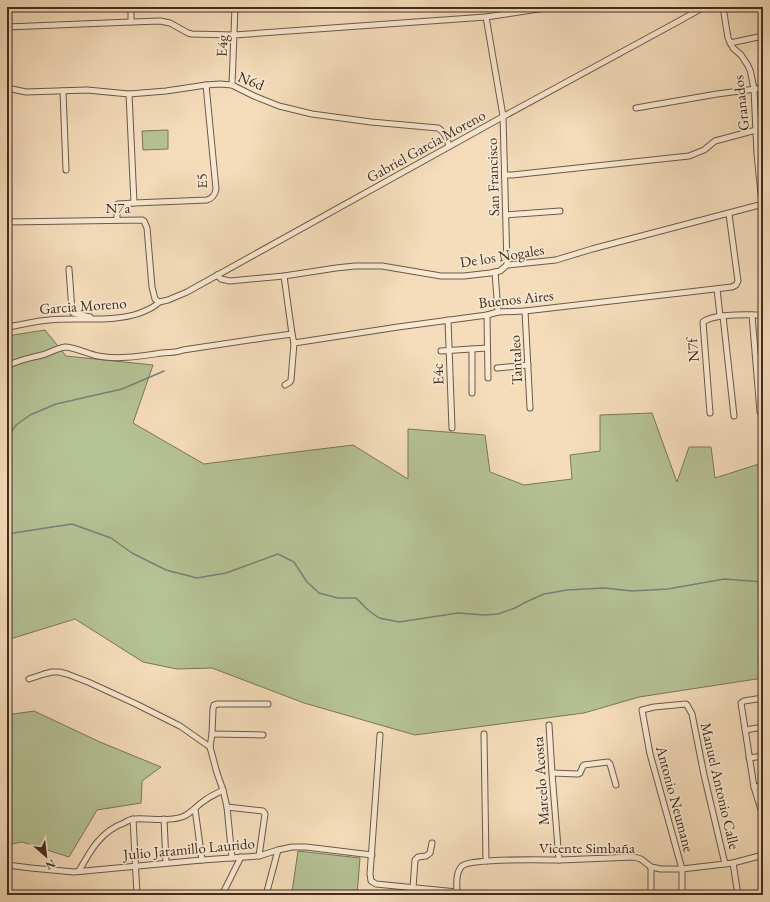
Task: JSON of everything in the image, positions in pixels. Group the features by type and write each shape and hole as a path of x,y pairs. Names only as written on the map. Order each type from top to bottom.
{"street":[{"path":"131,7 131,22"},
{"name":"E4g","path":"232,85 235,7"},
{"path":"7,27 166,22 192,34 234,35 486,17 552,7"},
{"name":"Gabriel Garcia Moreno","path":"159,302 164,302 187,292 503,116 704,7"},
{"name":"Granados","path":"723,7 730,43 741,55 750,70 754,90 757,154 763,204"},
{"name":"San Francisco","path":"486,17 503,116 507,266"},
{"path":"730,43 763,36"},
{"name":"N6d","path":"7,88 26,92 87,90 129,94 166,91 206,85 232,85 279,106 312,114 371,122 438,128 446,136 449,146"},
{"name":"E5","path":"134,203 207,200 214,196 216,189 206,85"},
{"path":"636,108 709,95 763,88"},
{"path":"63,91 66,170"},
{"path":"117,220 118,204 134,203 129,94"},
{"path":"505,175 689,156 704,150 715,141 756,130"},
{"name":"De los Nogales","path":"217,275 221,280 227,281 284,276 336,268 374,266 441,276 464,276 495,272 502,270 507,266 556,260 592,249 763,204"},
{"path":"506,215 560,211"},
{"name":"Buenos Aires","path":"294,343 487,315 498,312 732,287 736,285 738,281 729,214"},
{"name":"N7a","path":"7,222 142,220 146,224 147,228 154,295 156,300 159,302"},
{"path":"69,269 72,311 74,313 95,319"},
{"path":"495,272 498,312"},
{"path":"284,276 294,343 291,380 285,385"},
{"path":"717,289 734,416"},
{"name":"Garcia Moreno","path":"7,327 48,320 128,317 154,307 159,302"},
{"name":"Tantaleo","path":"525,310 530,408"},
{"path":"487,315 488,378"},
{"path":"752,315 760,412"},
{"name":"N7f","path":"710,413 703,322 710,318 721,316 763,315"},
{"name":"E4c","path":"448,320 452,428"},
{"path":"7,366 65,347 103,356 128,357 176,352 292,334"},
{"path":"441,351 487,348"},
{"path":"472,349 472,393"},
{"path":"497,368 528,365"},
{"path":"29,679 52,672 67,674 88,682 180,726 210,747"},
{"path":"763,698 744,701 741,703 754,787 763,816"},
{"path":"232,858 227,807 210,747 212,734 212,709 218,704 268,704"},
{"name":"Manuel Antonio Calle","path":"642,710 654,707 686,704 692,714 704,775 725,864"},
{"name":"Antonio Neumane","path":"642,710 650,754 682,869 682,895"},
{"name":"Marcelo Acosta","path":"549,725 559,860"},
{"path":"745,730 763,727"},
{"path":"212,734 263,735"},
{"path":"484,734 486,861"},
{"path":"380,735 370,874 372,881 376,884 457,894"},
{"path":"750,758 763,756"},
{"path":"552,773 578,774 584,765 608,762 610,764 616,785"},
{"path":"754,787 763,786"},
{"path":"79,872 90,850 109,830 133,819 175,819 183,817 202,802 223,790"},
{"path":"227,807 264,812 265,814 259,856"},
{"path":"195,809 202,860"},
{"path":"133,819 137,895"},
{"path":"164,819 166,863"},
{"path":"413,888 415,860 418,857 426,856 430,853 432,843"},
{"name":"Julio Jaramillo Laurido","path":"7,865 63,872 79,872 135,865 259,856 292,847 306,847 372,855"},
{"path":"266,895 278,850"},
{"name":"Vicente Simbaña","path":"457,894 458,873 461,867 469,862 634,857 641,859 651,867 661,869 682,869 733,863 763,855"},
{"path":"205,895 222,894 241,857"},
{"path":"733,863 738,895"},
{"path":"651,867 651,894"}],"green space":[{"path":"168,130 168,149 143,150 142,131"},
{"path":"45,330 66,356 153,365 133,423 204,464 353,445 408,479 408,429 485,435 490,472 524,485 572,479 570,455 600,451 600,415 652,413 677,482 689,447 711,447 715,478 759,464 763,461 763,678 639,697 584,713 415,735 304,703 212,668 177,669 143,662 75,619 7,640 7,336"},
{"path":"34,711 100,742 161,767 142,781 141,803 97,810 69,857 22,842 7,845 7,715"},
{"path":"298,851 360,858 357,895 315,895 292,892"}],"waterway":[{"path":"7,438 16,425 30,415 56,404 122,389 164,371"},
{"path":"7,534 72,524 111,538 132,553 166,570 197,578 226,573 278,554 294,562 307,582 319,593 338,598 356,598 379,618 399,622 458,613 485,615 498,614 515,608 544,594 567,590 604,588 632,591 668,589 724,579 763,582"}]}
